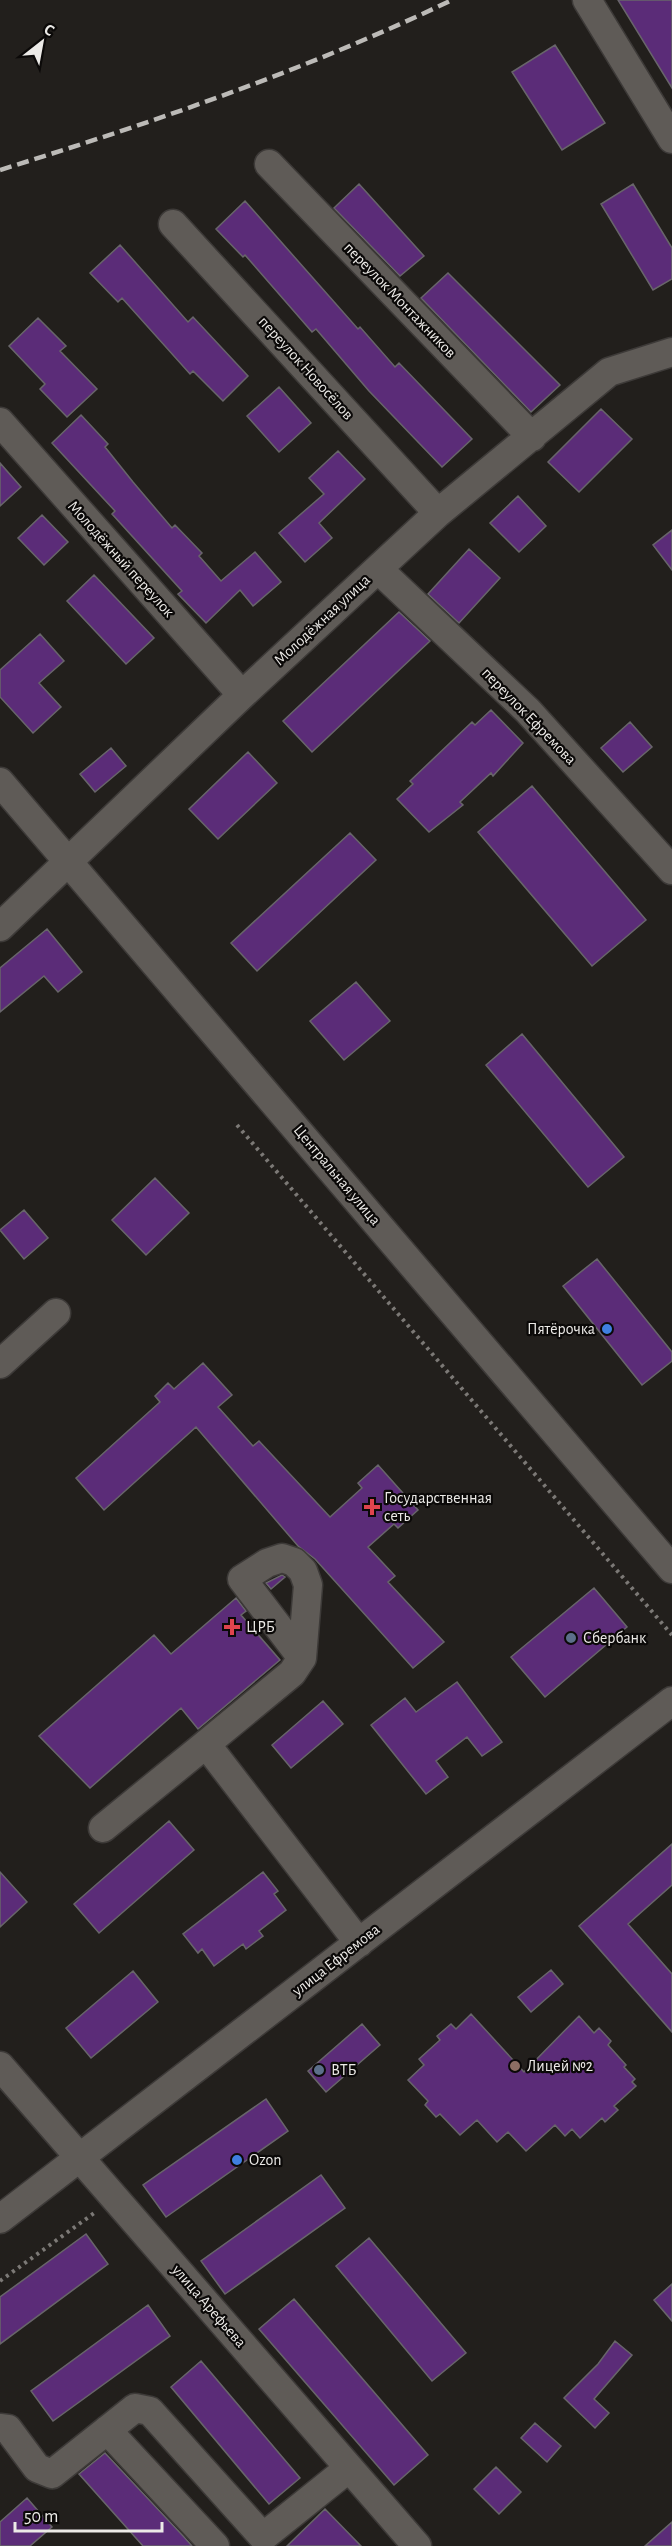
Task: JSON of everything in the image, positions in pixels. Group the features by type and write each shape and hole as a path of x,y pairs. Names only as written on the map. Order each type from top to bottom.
{"street":[{"path":"588,0 672,139"},
{"name":"переулок Монтажников","path":"269,164 532,437"},
{"name":"переулок Новосёлов","path":"173,224 438,513"},
{"name":"Молодёжная улица","path":"0,927 242,695 438,513 609,372 672,352"},
{"name":"Молодёжный переулок","path":"0,423 242,695"},
{"name":"переулок Ефремова","path":"378,569 528,711 672,870"},
{"name":"Центральная улица","path":"0,782 672,1569"},
{"path":"0,1364 56,1313"},
{"path":"103,1828 292,1673 302,1658"},
{"name":"улица Ефремова","path":"0,2219 672,1701"},
{"path":"206,1744 359,1943"},
{"name":"улица Арефьева","path":"0,2066 417,2546"},
{"path":"0,2428 8,2430 37,2468 52,2474 135,2408 150,2411 257,2542 349,2468"},
{"path":"107,2430 215,2546"}],"path":[{"path":"237,1125 672,1635"},
{"path":"0,2281 115,2198"}],"building":[{"path":"618,0 672,0 672,88"},
{"path":"555,45 605,123 562,150 512,72"},
{"path":"359,184 424,256 400,276 334,208"},
{"path":"633,184 672,248 672,279 653,290 601,204"},
{"path":"245,201 358,329 360,327 395,367 399,363 472,439 442,467 369,391 316,329 312,332 245,255 243,257 216,229"},
{"path":"120,245 188,322 193,317 248,376 223,401 193,371 190,374 122,298 118,302 90,273"},
{"path":"448,273 560,385 531,412 421,298"},
{"path":"38,318 66,346 60,351 97,389 67,417 40,389 45,384 9,346"},
{"path":"279,387 311,423 279,452 247,416"},
{"path":"601,409 632,439 579,492 548,462"},
{"path":"81,415 108,444 105,447 172,528 175,525 202,553 199,556 221,581 255,552 281,582 253,606 240,590 206,623 178,594 182,591 112,514 115,511 52,443"},
{"path":"338,451 365,479 319,523 332,538 305,562 279,533 324,494 309,478"},
{"path":"0,463 21,487 0,506"},
{"path":"518,496 546,526 519,552 490,523"},
{"path":"42,515 68,542 44,565 18,538"},
{"path":"672,530 672,570 653,545"},
{"path":"469,549 500,578 459,623 428,594"},
{"path":"94,575 154,638 126,664 67,601"},
{"path":"399,612 430,641 312,752 283,721"},
{"path":"40,634 64,661 39,683 61,707 33,733 0,697 0,670"},
{"path":"491,710 523,743 493,776 491,773 460,802 463,805 429,832 397,799 413,784 410,781 472,722 475,725"},
{"path":"630,722 652,747 623,772 601,748"},
{"path":"111,748 126,766 95,792 80,774"},
{"path":"248,752 277,783 218,839 189,809"},
{"path":"532,786 646,920 592,966 478,832"},
{"path":"350,833 376,860 257,971 231,943"},
{"path":"47,929 82,972 58,992 44,976 0,1012 0,968"},
{"path":"356,982 390,1021 344,1060 310,1021"},
{"path":"522,1034 624,1157 588,1187 486,1065"},
{"path":"155,1178 189,1213 146,1255 112,1220"},
{"path":"24,1210 48,1238 24,1259 0,1230"},
{"path":"597,1259 672,1352 672,1361 642,1385 563,1286"},
{"path":"203,1363 232,1395 218,1407 253,1446 259,1441 330,1517 362,1488 358,1483 378,1465 418,1510 398,1528 394,1524 368,1547 395,1576 388,1582 444,1642 413,1668 315,1559 298,1546 196,1427 104,1510 76,1478 160,1402 155,1396 168,1383 174,1389"},
{"path":"282,1575 285,1577 271,1589 266,1583"},
{"path":"594,1588 627,1627 545,1697 511,1657"},
{"path":"236,1598 246,1611 241,1615 280,1660 198,1729 181,1708 90,1788 39,1736 154,1635 171,1654"},
{"path":"457,1682 502,1742 482,1756 467,1737 436,1761 448,1777 426,1794 371,1725 405,1698 416,1712"},
{"path":"323,1701 343,1724 291,1768 272,1745"},
{"path":"169,1821 194,1850 99,1933 74,1904"},
{"path":"672,1844 672,1885 628,1924 672,1974 672,2032 579,1926"},
{"path":"0,1872 27,1902 0,1927"},
{"path":"263,1872 278,1891 274,1894 286,1910 259,1931 263,1936 246,1949 243,1944 214,1966 202,1949 198,1953 183,1934"},
{"path":"551,1970 563,1984 531,2012 518,1997"},
{"path":"133,1971 158,2002 91,2058 66,2028"},
{"path":"471,2014 524,2072 579,2016 594,2033 599,2028 611,2041 608,2045 626,2065 624,2067 635,2079 632,2082 636,2086 614,2106 618,2110 605,2122 602,2118 580,2138 572,2129 565,2136 555,2125 526,2151 508,2132 497,2142 477,2120 460,2135 440,2114 436,2117 425,2105 428,2101 408,2080 424,2065 419,2059 440,2040 437,2036 451,2024 456,2029"},
{"path":"362,2024 380,2045 326,2092 308,2071"},
{"path":"266,2099 288,2131 166,2217 143,2185"},
{"path":"321,2175 345,2208 225,2294 201,2261"},
{"path":"86,2234 108,2264 0,2344 0,2297"},
{"path":"369,2238 466,2353 432,2381 336,2266"},
{"path":"672,2284 672,2321 654,2300"},
{"path":"294,2299 428,2455 394,2485 259,2329"},
{"path":"148,2305 170,2336 53,2421 31,2391"},
{"path":"615,2341 632,2355 594,2399 609,2413 595,2428 564,2398 598,2364"},
{"path":"201,2361 300,2478 269,2504 171,2387"},
{"path":"535,2423 561,2446 547,2462 521,2438"},
{"path":"105,2453 192,2546 143,2546 79,2474"},
{"path":"496,2467 521,2492 499,2514 474,2489"},
{"path":"27,2498 52,2527 30,2546 0,2546 0,2522"},
{"path":"325,2509 361,2546 287,2546"},
{"path":"672,2522 672,2546 645,2546"}],"railway":[{"path":"0,170 172,114 285,72 452,0"}],"place":[{"name":"Пятёрочка","path":"607,1329"},
{"name":"Государственная сеть","path":"372,1507"},
{"name":"ЦРБ","path":"232,1627"},
{"name":"Сбербанк","path":"571,1638"},
{"name":"Лицей №2","path":"515,2066"},
{"name":"ВТБ","path":"319,2070"},
{"name":"Ozon","path":"237,2160"}]}
